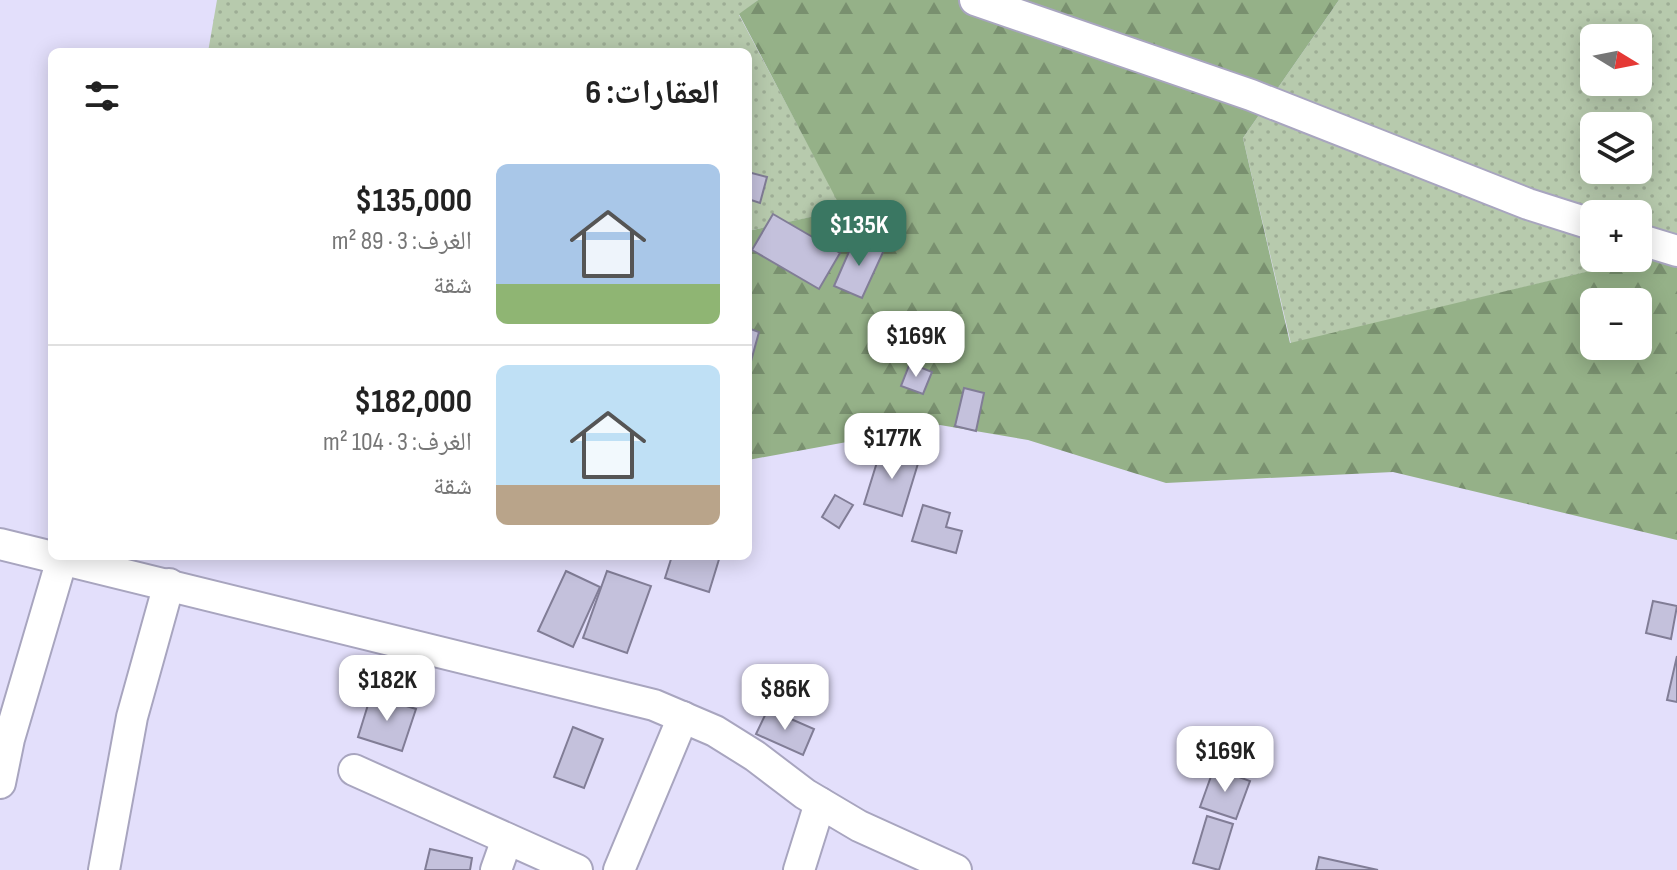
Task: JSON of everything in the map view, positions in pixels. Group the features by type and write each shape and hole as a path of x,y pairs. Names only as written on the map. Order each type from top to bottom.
{"street":[{"path":"975,0 1148,57 1528,204 1580,221"},
{"path":"1652,243 1677,251"},
{"path":"0,544 48,556"},
{"path":"0,783 9,739 62,560"},
{"path":"66,560 465,661 654,705 755,756 897,857 956,870"},
{"path":"104,870 132,717 169,584"},
{"path":"619,870 683,717"},
{"path":"354,770 577,870"},
{"path":"799,870 820,803"},
{"path":"496,870 507,839"}],"green space":[{"path":"217,0 758,0 739,15 843,210 752,230 752,48 209,48"},
{"path":"758,0 1339,0 1243,138 1290,343 1585,272 1652,272 1652,256 1677,250 1677,540 1393,472 1166,483 1028,440 940,425 752,459 752,230 842,210 739,14"},
{"path":"1339,0 1677,0 1677,250 1652,256 1652,200 1580,200 1580,272 1587,272 1291,344 1243,138"}],"building":[{"path":"752,173 767,177 760,203 752,200"},
{"path":"773,214 840,253 819,289 752,250"},
{"path":"855,238 884,250 862,298 834,286"},
{"path":"752,329 759,332 752,357"},
{"path":"910,363 932,372 923,394 901,386"},
{"path":"964,388 984,393 976,431 955,426"},
{"path":"882,446 920,457 902,516 864,504"},
{"path":"835,495 853,505 839,528 822,517"},
{"path":"923,505 950,513 946,527 962,531 956,553 912,541"},
{"path":"671,560 719,560 709,592 665,578"},
{"path":"566,571 600,587 573,647 538,631"},
{"path":"607,571 651,586 627,653 583,638"},
{"path":"1653,601 1677,606 1671,639 1646,633"},
{"path":"1677,656 1677,702 1667,700"},
{"path":"371,695 416,709 402,751 358,737"},
{"path":"768,709 814,729 803,755 756,734"},
{"path":"573,727 603,739 584,788 554,777"},
{"path":"1214,768 1250,781 1236,819 1200,807"},
{"path":"1207,816 1233,824 1219,870 1193,863"},
{"path":"430,849 472,858 470,870 425,870"},
{"path":"1319,857 1378,870 1316,870"}]}
